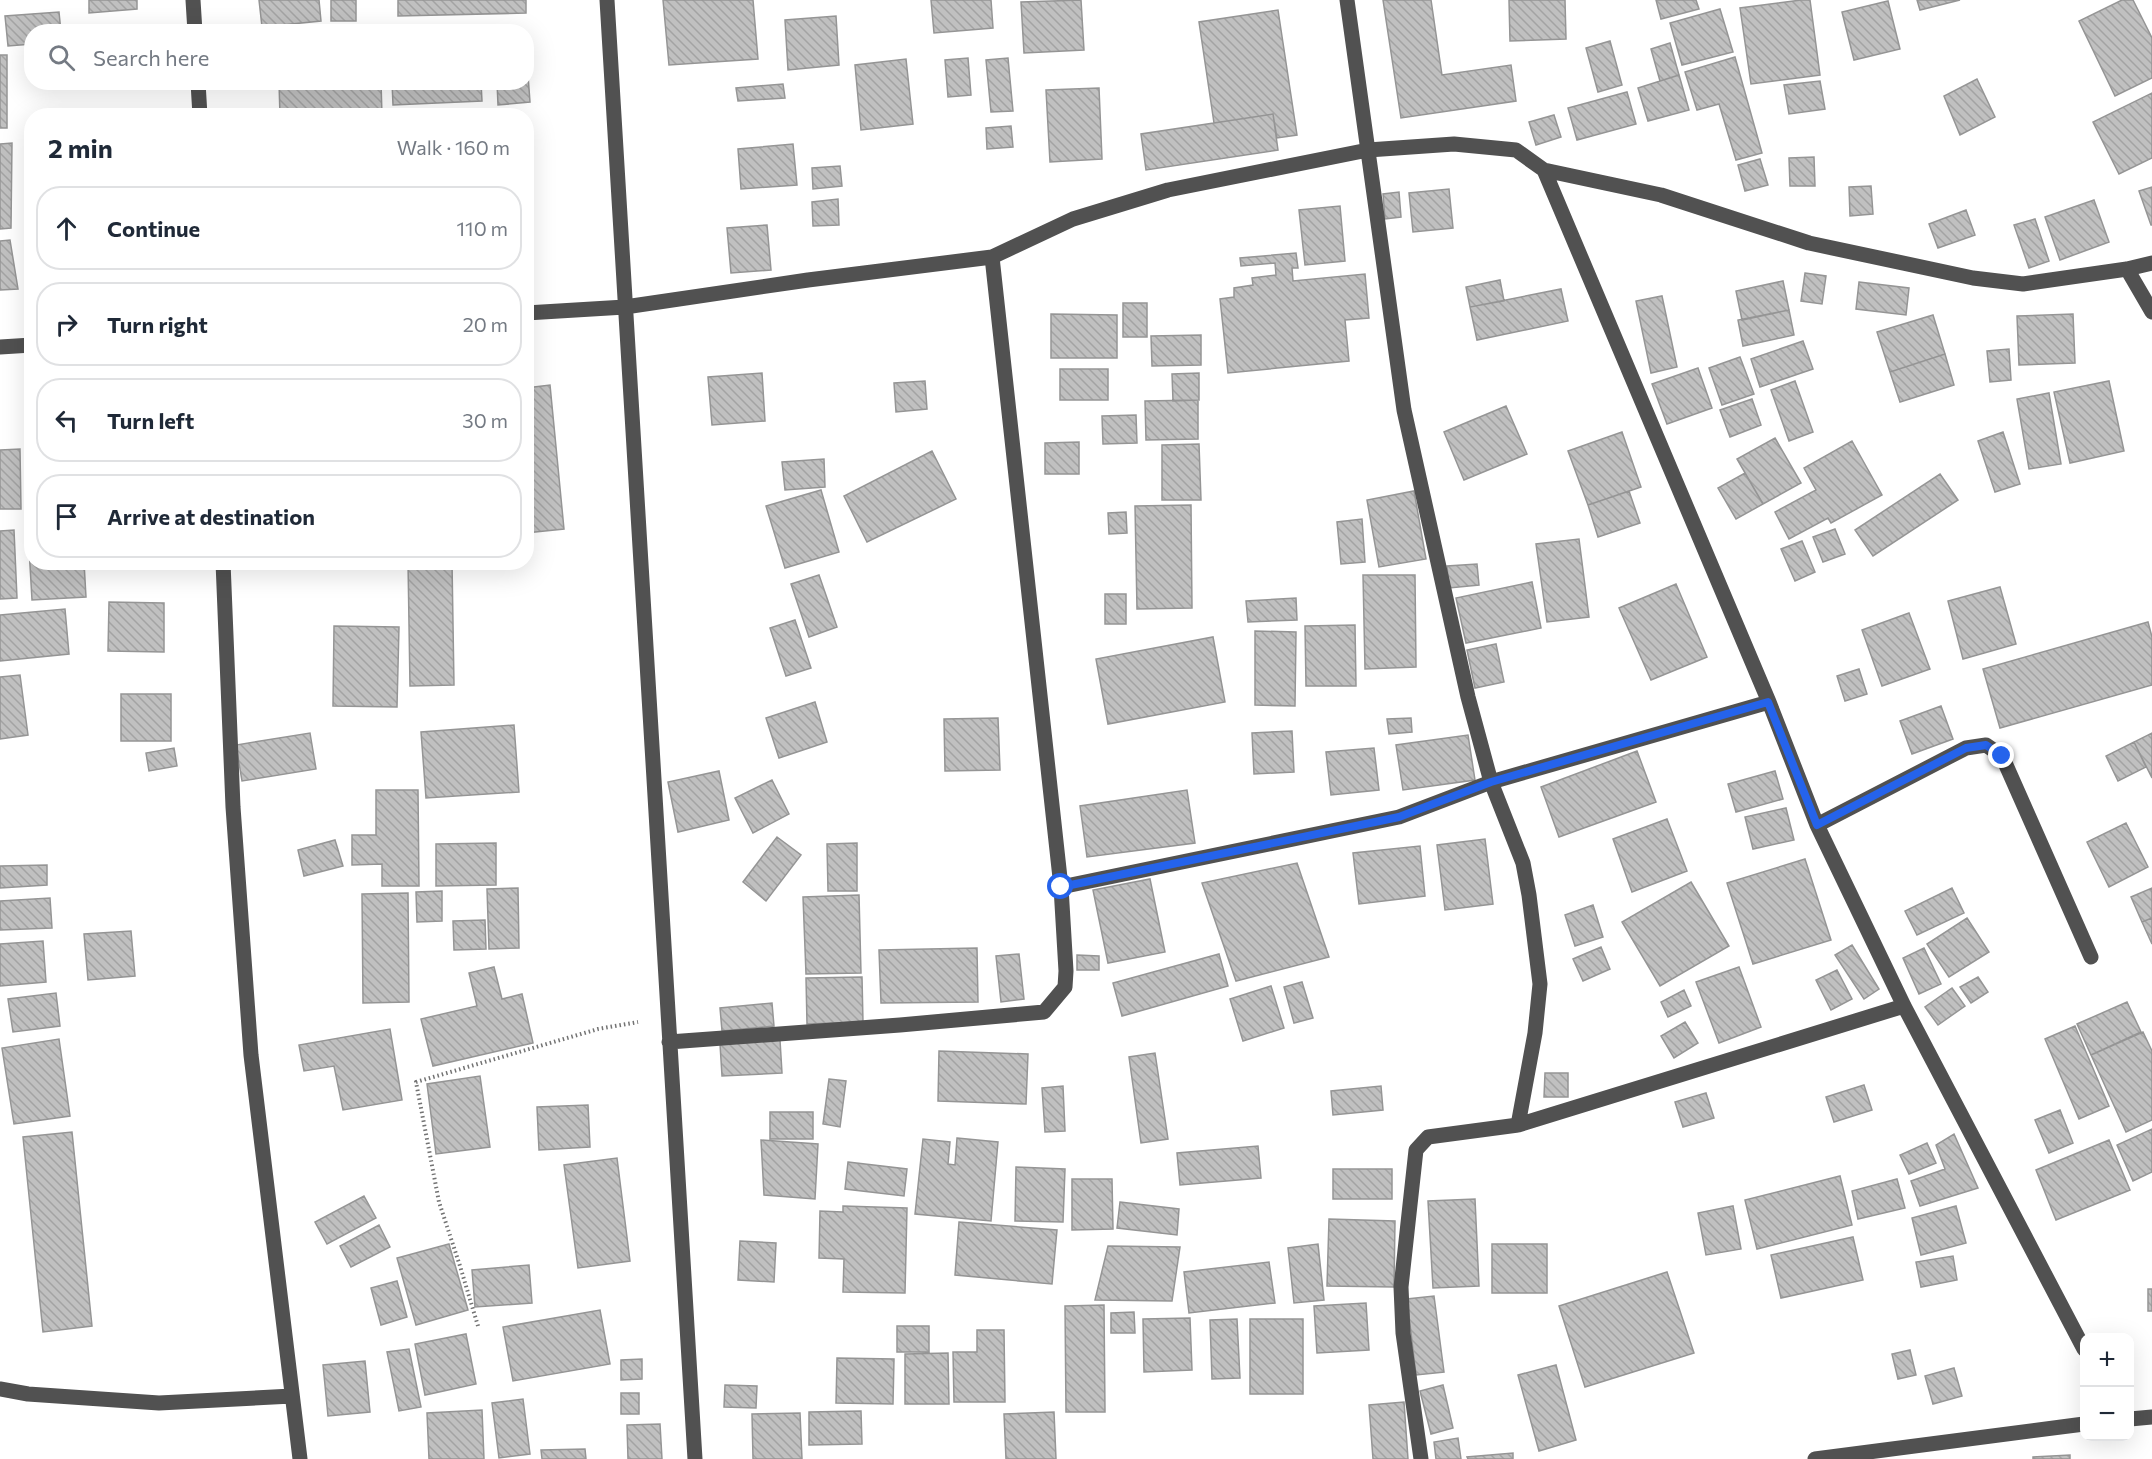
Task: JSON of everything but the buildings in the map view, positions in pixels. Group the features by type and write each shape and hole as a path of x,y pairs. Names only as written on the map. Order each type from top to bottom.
{"street":[{"path":"193,0 194,24"},
{"path":"607,0 695,1459"},
{"path":"1347,0 1404,410 1468,697 1491,782 1524,863 1530,895 1540,984 1535,1033 1518,1125"},
{"path":"198,90 200,108"},
{"path":"534,313 625,307 808,280 992,257 1073,219 1168,189 1368,150 1454,144 1516,150 1545,170 1661,195 1809,243 1973,278 2022,284 2127,269 2152,263"},
{"path":"1545,170 1768,702 1817,825 1904,1006 2080,1340"},
{"path":"669,1042 1044,1012 1065,987 1061,887 992,257"},
{"path":"2127,269 2152,312"},
{"path":"0,347 24,346"},
{"path":"223,570 232,807 250,1055 300,1459"},
{"path":"1061,887 1399,817 1491,782 1768,702"},
{"path":"1817,825 1966,748 1986,745 2002,756 2091,957"},
{"path":"1421,1459 1403,1333 1401,1287 1416,1150 1428,1137 1518,1125 1904,1006"},
{"path":"0,1389 28,1394 159,1403 292,1396"},
{"path":"2134,1419 2152,1417"},
{"path":"1815,1459 2080,1425"}],"path":[{"path":"478,1326 439,1202 416,1082 598,1029 668,1017"}],"route":[{"path":"1061,887 1399,817 1491,782 1768,702 1817,825 1966,748 1986,745 2002,756"}]}
